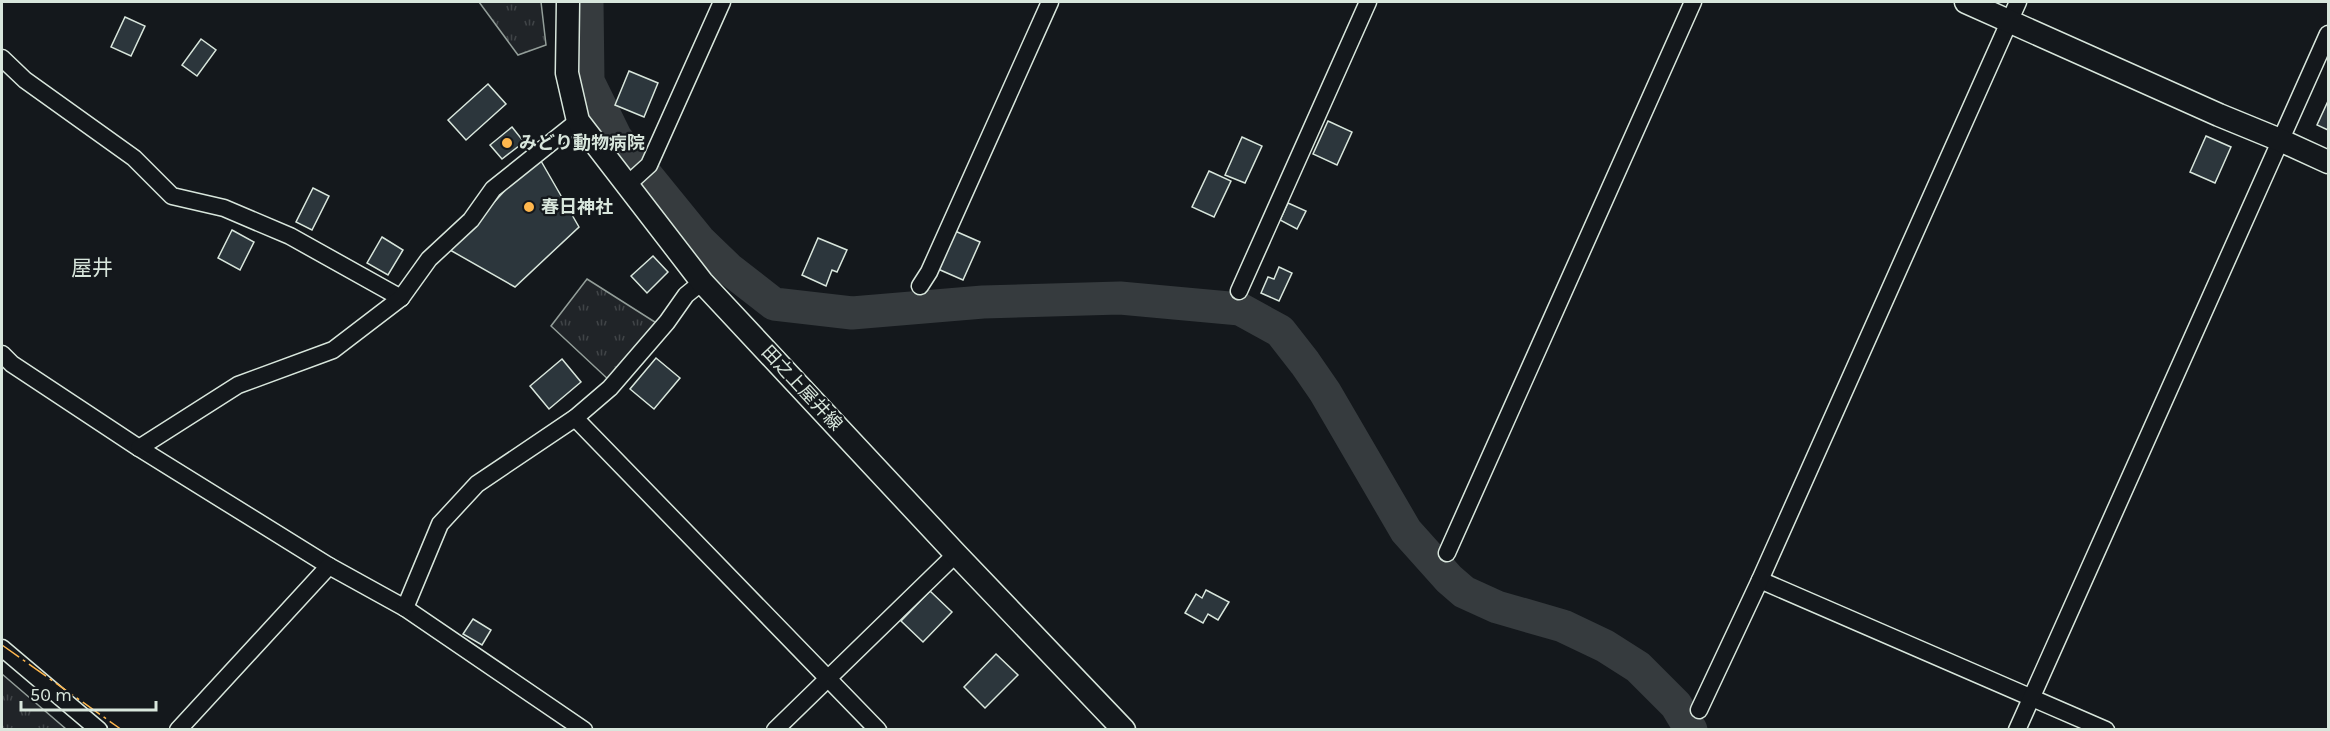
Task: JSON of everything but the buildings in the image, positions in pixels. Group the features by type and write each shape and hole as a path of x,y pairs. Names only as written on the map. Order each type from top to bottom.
{"main road":[{"name":"田之上屋井線","path":"568,2 567,73 578,121 702,282 956,554 1124,729"},
{"path":"1966,2 2014,11 2218,115 2328,162"}],"street":[{"path":"627,185 649,165 722,2"},
{"path":"920,286 929,272 1050,2"},
{"path":"1239,291 1368,2"},
{"path":"1447,553 1693,2"},
{"path":"1699,711 1760,580 2014,11"},
{"path":"2017,729 2328,34"},
{"path":"2,58 25,80 134,158 172,196 224,208 290,236 401,298"},
{"path":"139,448 238,385 333,350 401,298 429,259 471,220 493,189 578,121"},
{"path":"405,608 440,524 477,484 575,418 610,388 686,295 702,282"},
{"path":"2,354 12,364 139,448 330,566 405,608 584,729"},
{"path":"575,418 878,729"},
{"path":"775,729 956,554"},
{"path":"178,729 330,566"},
{"path":"1760,580 2106,729"},
{"path":"2,648 99,729"}],"green space":[{"path":"479,2 541,2 546,45 518,55"},
{"path":"587,279 658,324 610,381 551,326"},
{"path":"2,674 66,729 2,729"}],"waterway":[{"path":"587,2 588,81 616,138 699,240 729,269 774,304 852,313 983,302 1120,298 1240,309 1280,331 1305,363 1325,392 1406,531 1449,579 1464,592 1497,607 1563,626 1605,646 1638,667 1676,705 1691,730"}],"power":[{"path":"2,645 122,730"}],"place":[{"name":"みどり動物病院","path":"507,143"},
{"name":"春日神社","path":"529,207"}],"district":[{"name":"屋井","path":"92,268"}]}
